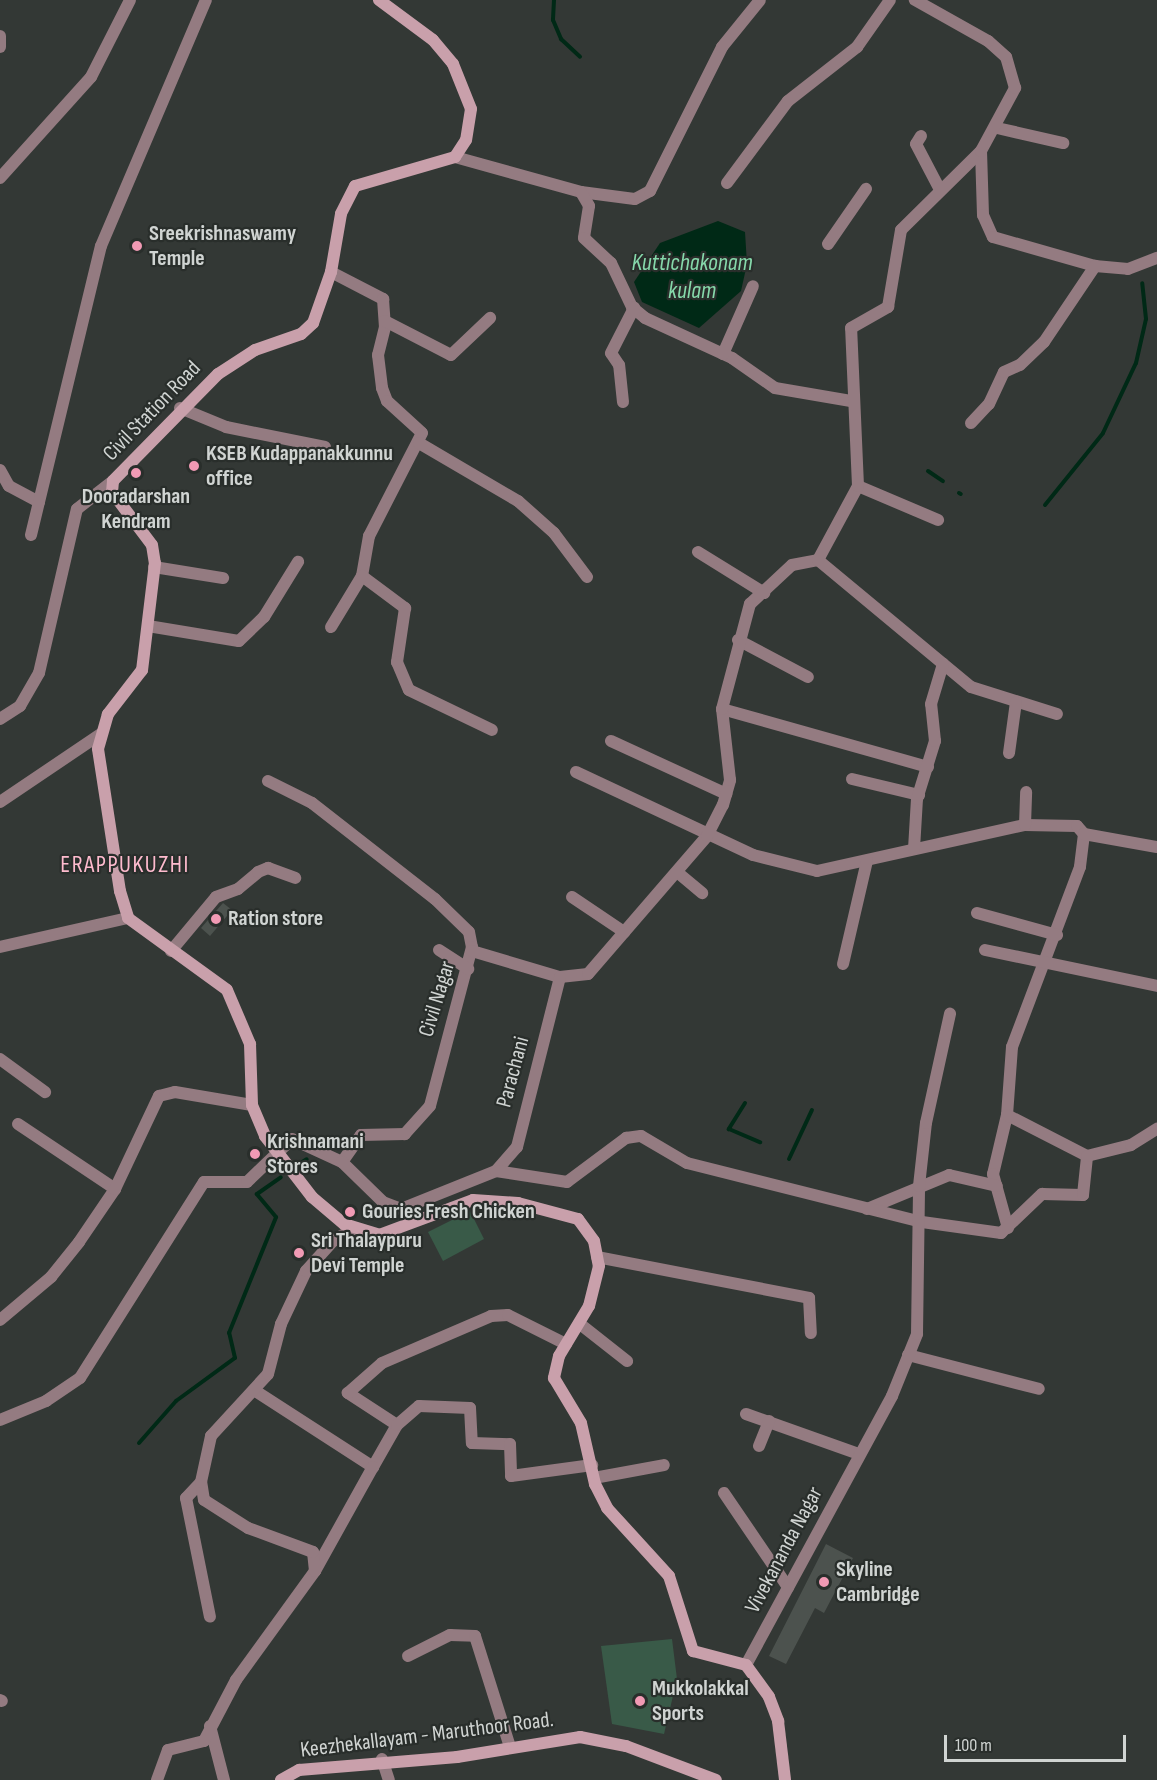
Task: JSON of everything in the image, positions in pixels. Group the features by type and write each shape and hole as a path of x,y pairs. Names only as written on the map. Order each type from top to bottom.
{"main road":[{"path":"379,0 432,40 465,87 470,124 455,157"},
{"name":"Civil Station Road","path":"128,918 102,794 101,734 108,714 138,679 148,626 154,567 152,545 117,501 113,481 180,408 255,350 301,334 313,323 331,272 341,214 355,186 455,157"},
{"path":"128,918 227,990 242,1017 254,1076 252,1105 276,1154 312,1197 353,1229 379,1235 473,1200 518,1203 578,1219 594,1240 597,1257 594,1290 580,1324 566,1344 554,1378 581,1423 593,1471 606,1508 669,1576 693,1651 746,1665 778,1721 784,1780"},
{"name":"Keezhekallayam - Maruthoor Road.","path":"281,1780 299,1770 382,1759 457,1758 510,1747 580,1737 626,1746 716,1780"}],"street":[{"path":"0,178 91,77 130,0"},
{"path":"31,535 101,246 206,0"},
{"path":"455,157 581,192 635,199 650,191 722,47 760,0"},
{"path":"727,183 788,101 857,47 890,0"},
{"path":"818,560 858,486 851,401 851,328 889,305 901,230 981,151 996,128 1017,81 1006,57 915,0"},
{"path":"0,36 0,47"},
{"path":"996,128 1063,143"},
{"path":"921,136 916,144 940,190"},
{"path":"981,151 983,215 993,237 1095,266 1128,269 1157,258"},
{"path":"828,244 866,189"},
{"path":"581,192 589,206 584,238 611,263 633,308 723,354 775,388 851,401"},
{"path":"971,423 989,404 1004,372 1020,365 1044,342 1095,266"},
{"path":"331,272 375,290 383,299 386,321 378,356 382,388 387,401 422,433 369,536 362,576 331,627"},
{"path":"723,354 753,286"},
{"path":"623,402 619,364 611,353 633,308"},
{"path":"386,321 451,355 490,318"},
{"path":"180,408 226,427 325,447"},
{"path":"418,443 518,501 554,533 587,577"},
{"path":"0,470 9,486 39,502"},
{"path":"0,719 20,706 39,673 77,509 113,481"},
{"path":"858,486 938,520"},
{"path":"698,552 764,593"},
{"path":"472,951 560,977 588,974 707,836 726,794 730,780 722,709 738,640 750,604 792,565 818,560"},
{"path":"818,560 942,664 983,694 1057,714"},
{"path":"148,626 239,641 264,617 298,562"},
{"path":"154,567 223,578"},
{"path":"362,576 405,608 397,662 409,690 492,730"},
{"path":"738,640 808,677"},
{"path":"914,849 918,795 935,741 931,705 942,664"},
{"path":"1009,753 1016,702"},
{"path":"722,709 928,767"},
{"path":"0,802 101,734"},
{"path":"611,741 726,794"},
{"path":"576,772 707,836 753,855 817,871 1025,825 1077,826 1084,834 1157,847"},
{"path":"852,779 918,795"},
{"name":"Civil Nagar","path":"268,782 312,803 435,899 468,932 472,951 430,1106 405,1134 361,1135 342,1162"},
{"path":"1025,825 1026,792"},
{"path":"1008,1228 997,1186 994,1152 1007,1115 1012,1047 1047,964 1080,867 1084,834"},
{"path":"843,963 867,861"},
{"path":"171,951 216,897 238,890 258,872 268,868 295,878"},
{"path":"676,872 702,893"},
{"path":"572,897 624,932"},
{"path":"977,913 1057,935"},
{"path":"0,947 128,918"},
{"path":"439,950 468,969"},
{"path":"985,950 1157,986"},
{"name":"Parachani","path":"496,1172 517,1148 560,977"},
{"name":"Vivekananda Nagar","path":"746,1665 859,1454 917,1334 922,1222 919,1186 926,1123 950,1014"},
{"path":"0,1059 45,1092"},
{"path":"0,1320 51,1277 115,1189 161,1094 252,1105"},
{"path":"1007,1115 1087,1156 1131,1145 1157,1129"},
{"path":"18,1124 115,1189"},
{"path":"0,1420 46,1401 80,1378 204,1182 247,1182 292,1139 302,1139 342,1162 383,1202 401,1209 496,1172 567,1182 626,1138 641,1136 671,1159 922,1222 995,1233 1008,1228 1042,1194 1083,1195 1087,1156"},
{"path":"867,1209 949,1175 997,1186"},
{"path":"315,1571 313,1552 248,1528 204,1500 201,1482 211,1436 268,1374 281,1324 306,1271 333,1241 353,1229"},
{"path":"597,1257 809,1298 811,1333"},
{"path":"397,1425 348,1393 382,1363 491,1316 508,1315 566,1344"},
{"path":"580,1324 627,1361"},
{"path":"908,1355 1039,1389"},
{"path":"254,1390 373,1467"},
{"path":"157,1780 168,1750 201,1743 260,1643 315,1571 397,1425 419,1406 470,1408 471,1443 510,1444 511,1476 664,1465"},
{"path":"746,1414 769,1420 859,1454"},
{"path":"759,1446 769,1420"},
{"path":"201,1482 186,1498 210,1617"},
{"path":"724,1493 788,1587"},
{"path":"408,1656 450,1635 475,1636 510,1747"},
{"path":"210,1726 224,1780"},
{"path":"382,1759 390,1780"}],"shaded area":[{"path":"470,1211 484,1239 443,1261 428,1232"},
{"name":"Mukkolakkal Sports","path":"672,1639 677,1679 664,1734 612,1724 601,1646"}],"water":[{"name":"Kuttichakonam kulam","path":"718,221 745,232 747,264 741,291 699,328 642,302 634,282 660,243"}],"building":[{"name":"Ration store","path":"223,903 232,910 210,936 201,928"},
{"name":"Skyline Cambridge","path":"826,1544 853,1558 824,1613 815,1608 786,1664 769,1656"}],"waterway":[{"path":"554,0 553,20 561,39 580,57"},
{"path":"1045,505 1103,433 1136,363 1146,319 1142,283"},
{"path":"928,471 943,481"},
{"path":"745,1103 729,1129 760,1142"},
{"path":"789,1159 812,1110"},
{"path":"299,1164 307,1159"},
{"path":"139,1443 176,1401 235,1358 229,1333 276,1217 257,1194 281,1177"}],"place":[{"name":"Sreekrishnaswamy Temple","path":"137,246"},
{"name":"KSEB Kudappanakkunnu office","path":"194,466"},
{"name":"Dooradarshan Kendram","path":"136,473"},
{"name":"Ration store","path":"216,919"},
{"name":"Krishnamani Stores","path":"255,1154"},
{"name":"Gouries Fresh Chicken","path":"350,1212"},
{"name":"Sri Thalaypuru Devi Temple","path":"299,1253"},
{"name":"Skyline Cambridge","path":"824,1582"},
{"name":"Mukkolakkal Sports","path":"640,1701"}],"district":[{"name":"ERAPPUKUZHI","path":"125,865"}]}
